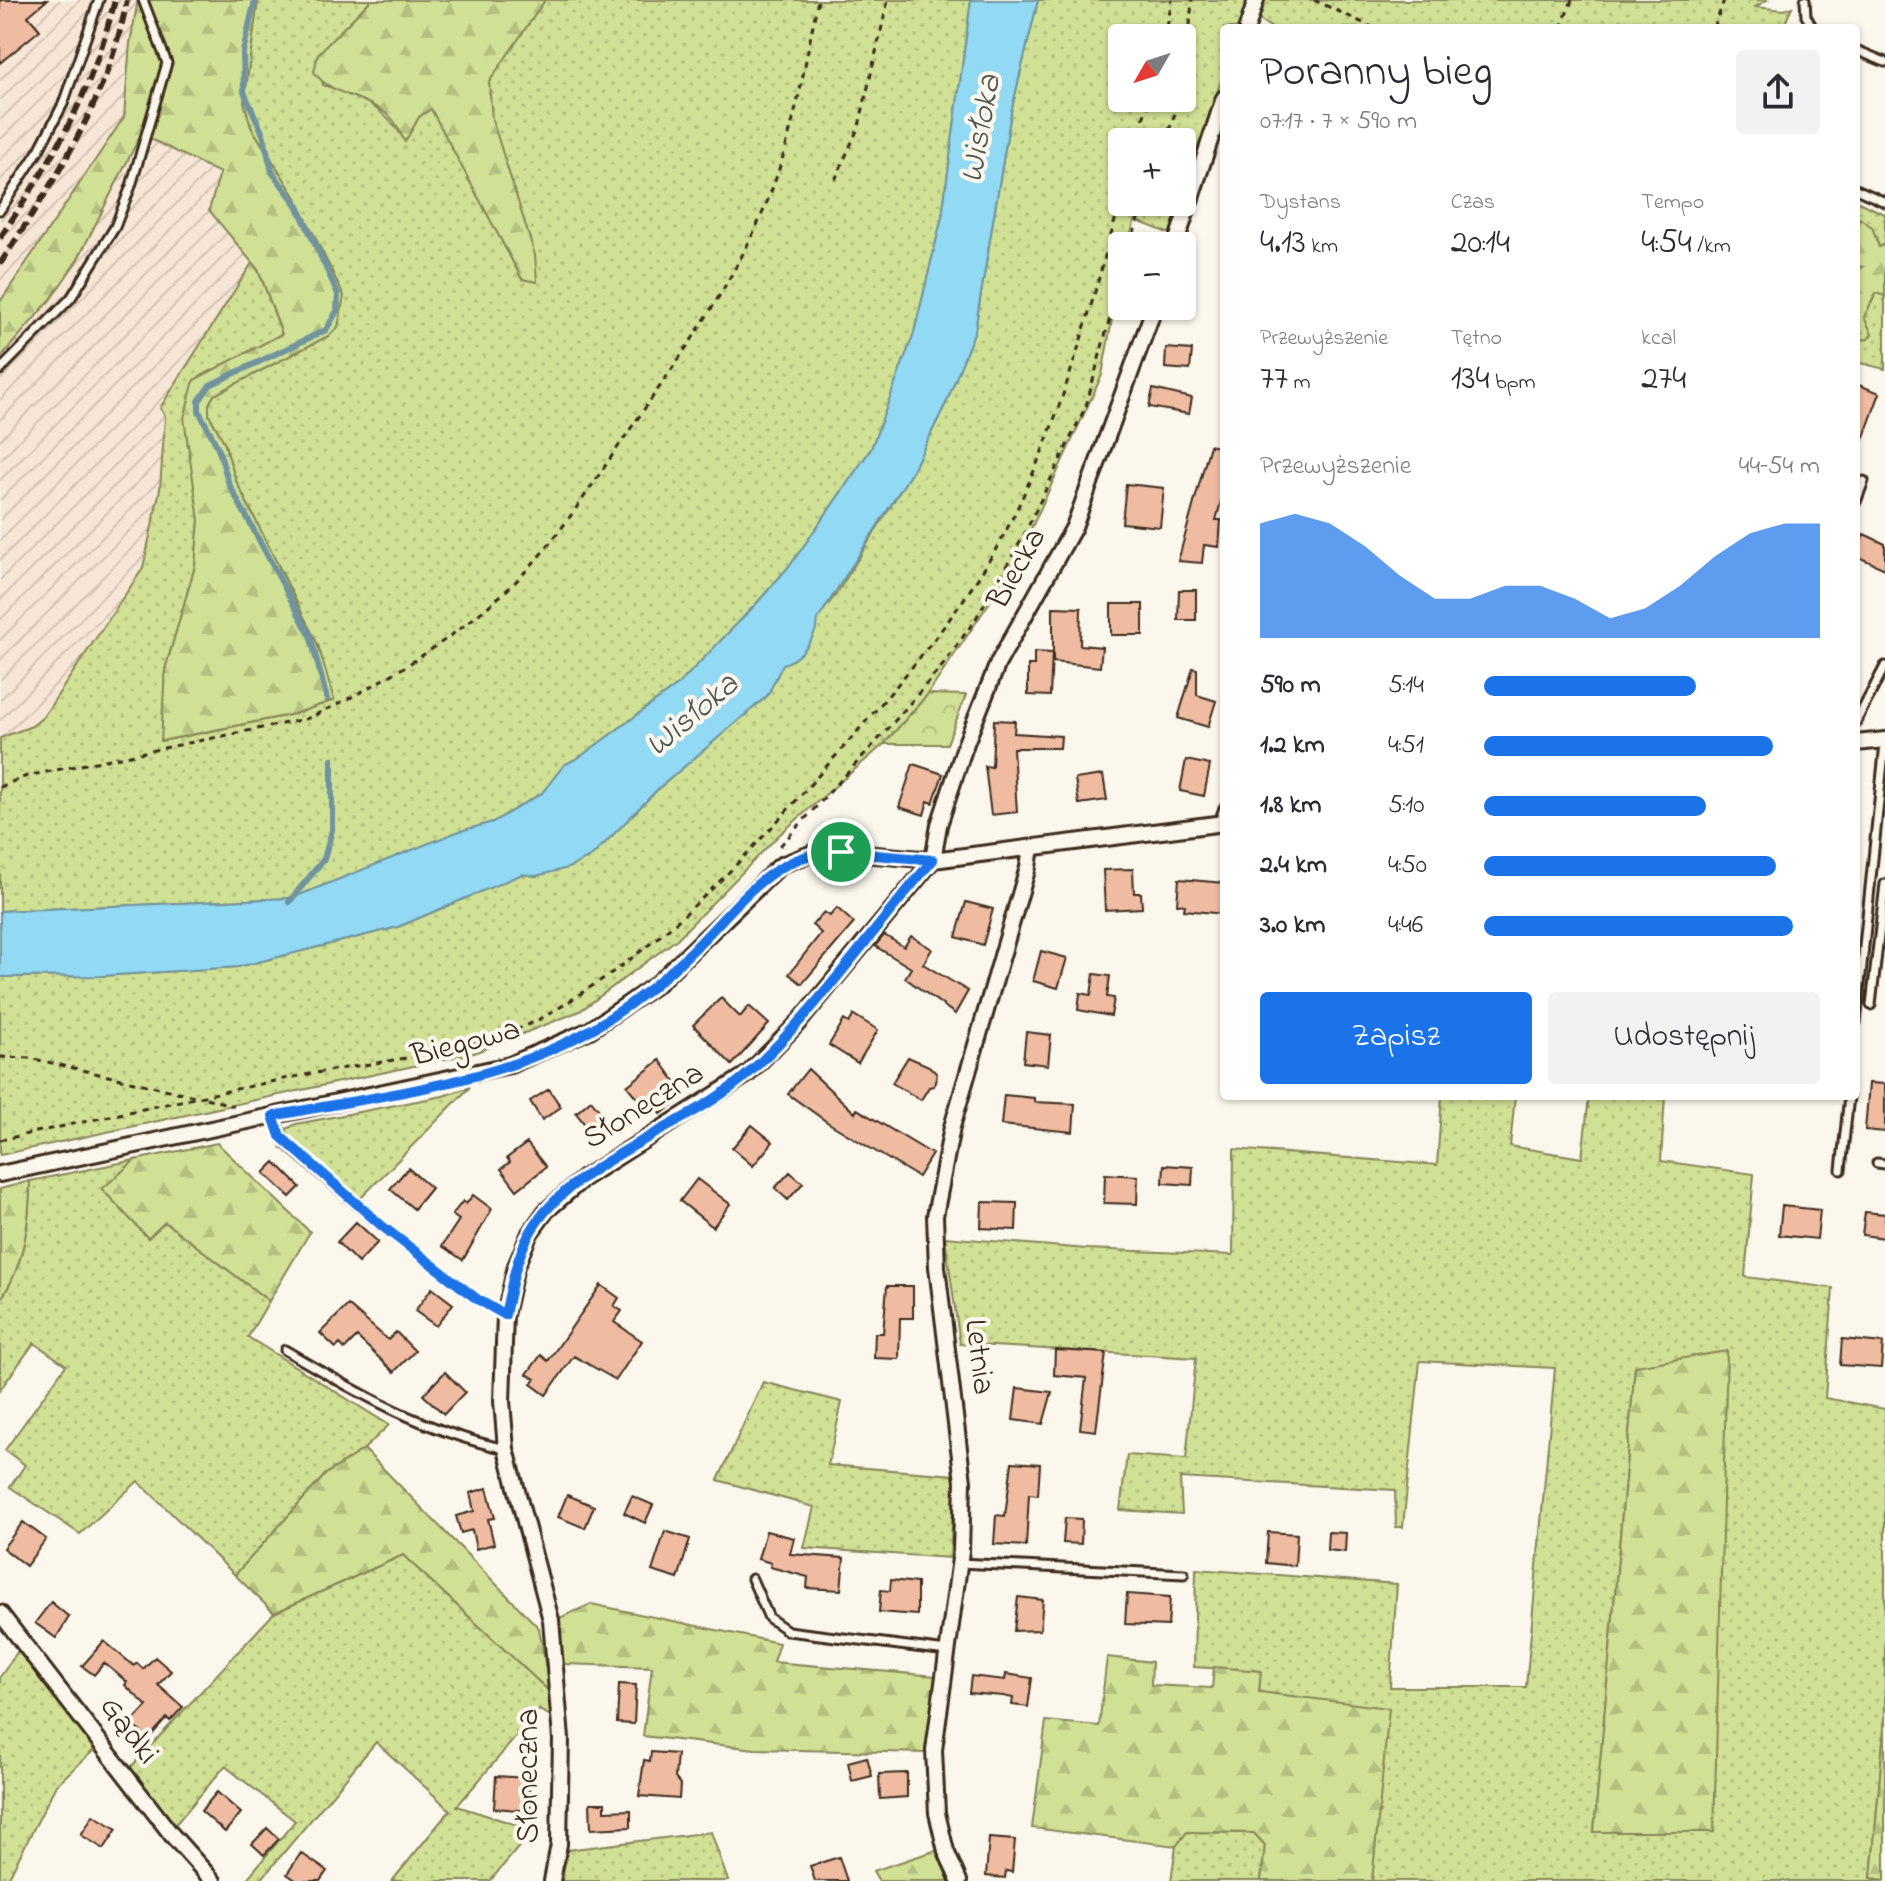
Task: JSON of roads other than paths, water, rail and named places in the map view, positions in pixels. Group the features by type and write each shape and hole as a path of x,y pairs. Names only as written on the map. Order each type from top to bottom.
{"street":[{"path":"1248,24 1256,0"},
{"path":"1180,232 1220,110"},
{"name":"Biecka","path":"933,860 939,825 966,743 998,663 1074,527 1150,320"},
{"path":"1860,743 1885,741"},
{"path":"933,860 1220,824"},
{"name":"Letnia","path":"959,1881 946,1851 937,1813 934,1750 959,1563 963,1482 937,1267 935,1216 952,1127 1031,848"},
{"name":"Biegowa","path":"0,1174 483,1073 564,1043 603,1022 657,984 762,881 794,859 830,851 933,860"},
{"name":"Słoneczna","path":"552,1881 559,1844 561,1739 551,1620 506,1449 501,1363 505,1315 516,1266 530,1233 546,1211 584,1178 748,1074 800,1021 933,860"},
{"name":"Gądki","path":"0,1613 171,1834 213,1881"}],"lane":[{"path":"0,210 39,150 63,104 99,0"},
{"path":"0,370 71,298 115,227 131,186 167,63 143,0"},
{"path":"1805,0 1806,16 1811,24"},
{"path":"1860,52 1885,62"},
{"path":"1860,191 1885,202"},
{"path":"1860,492 1864,481"},
{"path":"1860,714 1885,666"},
{"path":"1860,984 1885,741"},
{"path":"1871,1005 1885,884"},
{"path":"1841,1170 1849,1100"},
{"path":"273,1116 280,1136 310,1164 465,1290 505,1315"},
{"path":"285,1350 377,1405 466,1441 506,1449"},
{"path":"959,1563 1184,1574"},
{"path":"752,1579 769,1618 788,1631 947,1651"}],"water":[{"name":"Wisłoka","path":"971,0 1038,0 1011,112 975,330 946,403 913,470 818,619 811,640 796,658 783,664 767,696 658,789 592,856 568,868 536,876 522,874 398,927 238,967 101,976 0,977 0,911 292,898 457,832 493,822 542,793 564,765 580,757 679,684 792,563 871,449 914,333 942,217"}],"waterway":[{"path":"255,0 243,52 244,92 263,134 272,172 297,205 338,294 337,311 326,330 210,385 199,401 199,411 218,448 229,484 310,635 327,699"},
{"path":"289,902 324,859 332,830 332,759"}],"railway":[{"path":"0,238 69,125 94,67 115,0"},
{"path":"0,264 59,170 93,105 107,72 127,0"}]}
